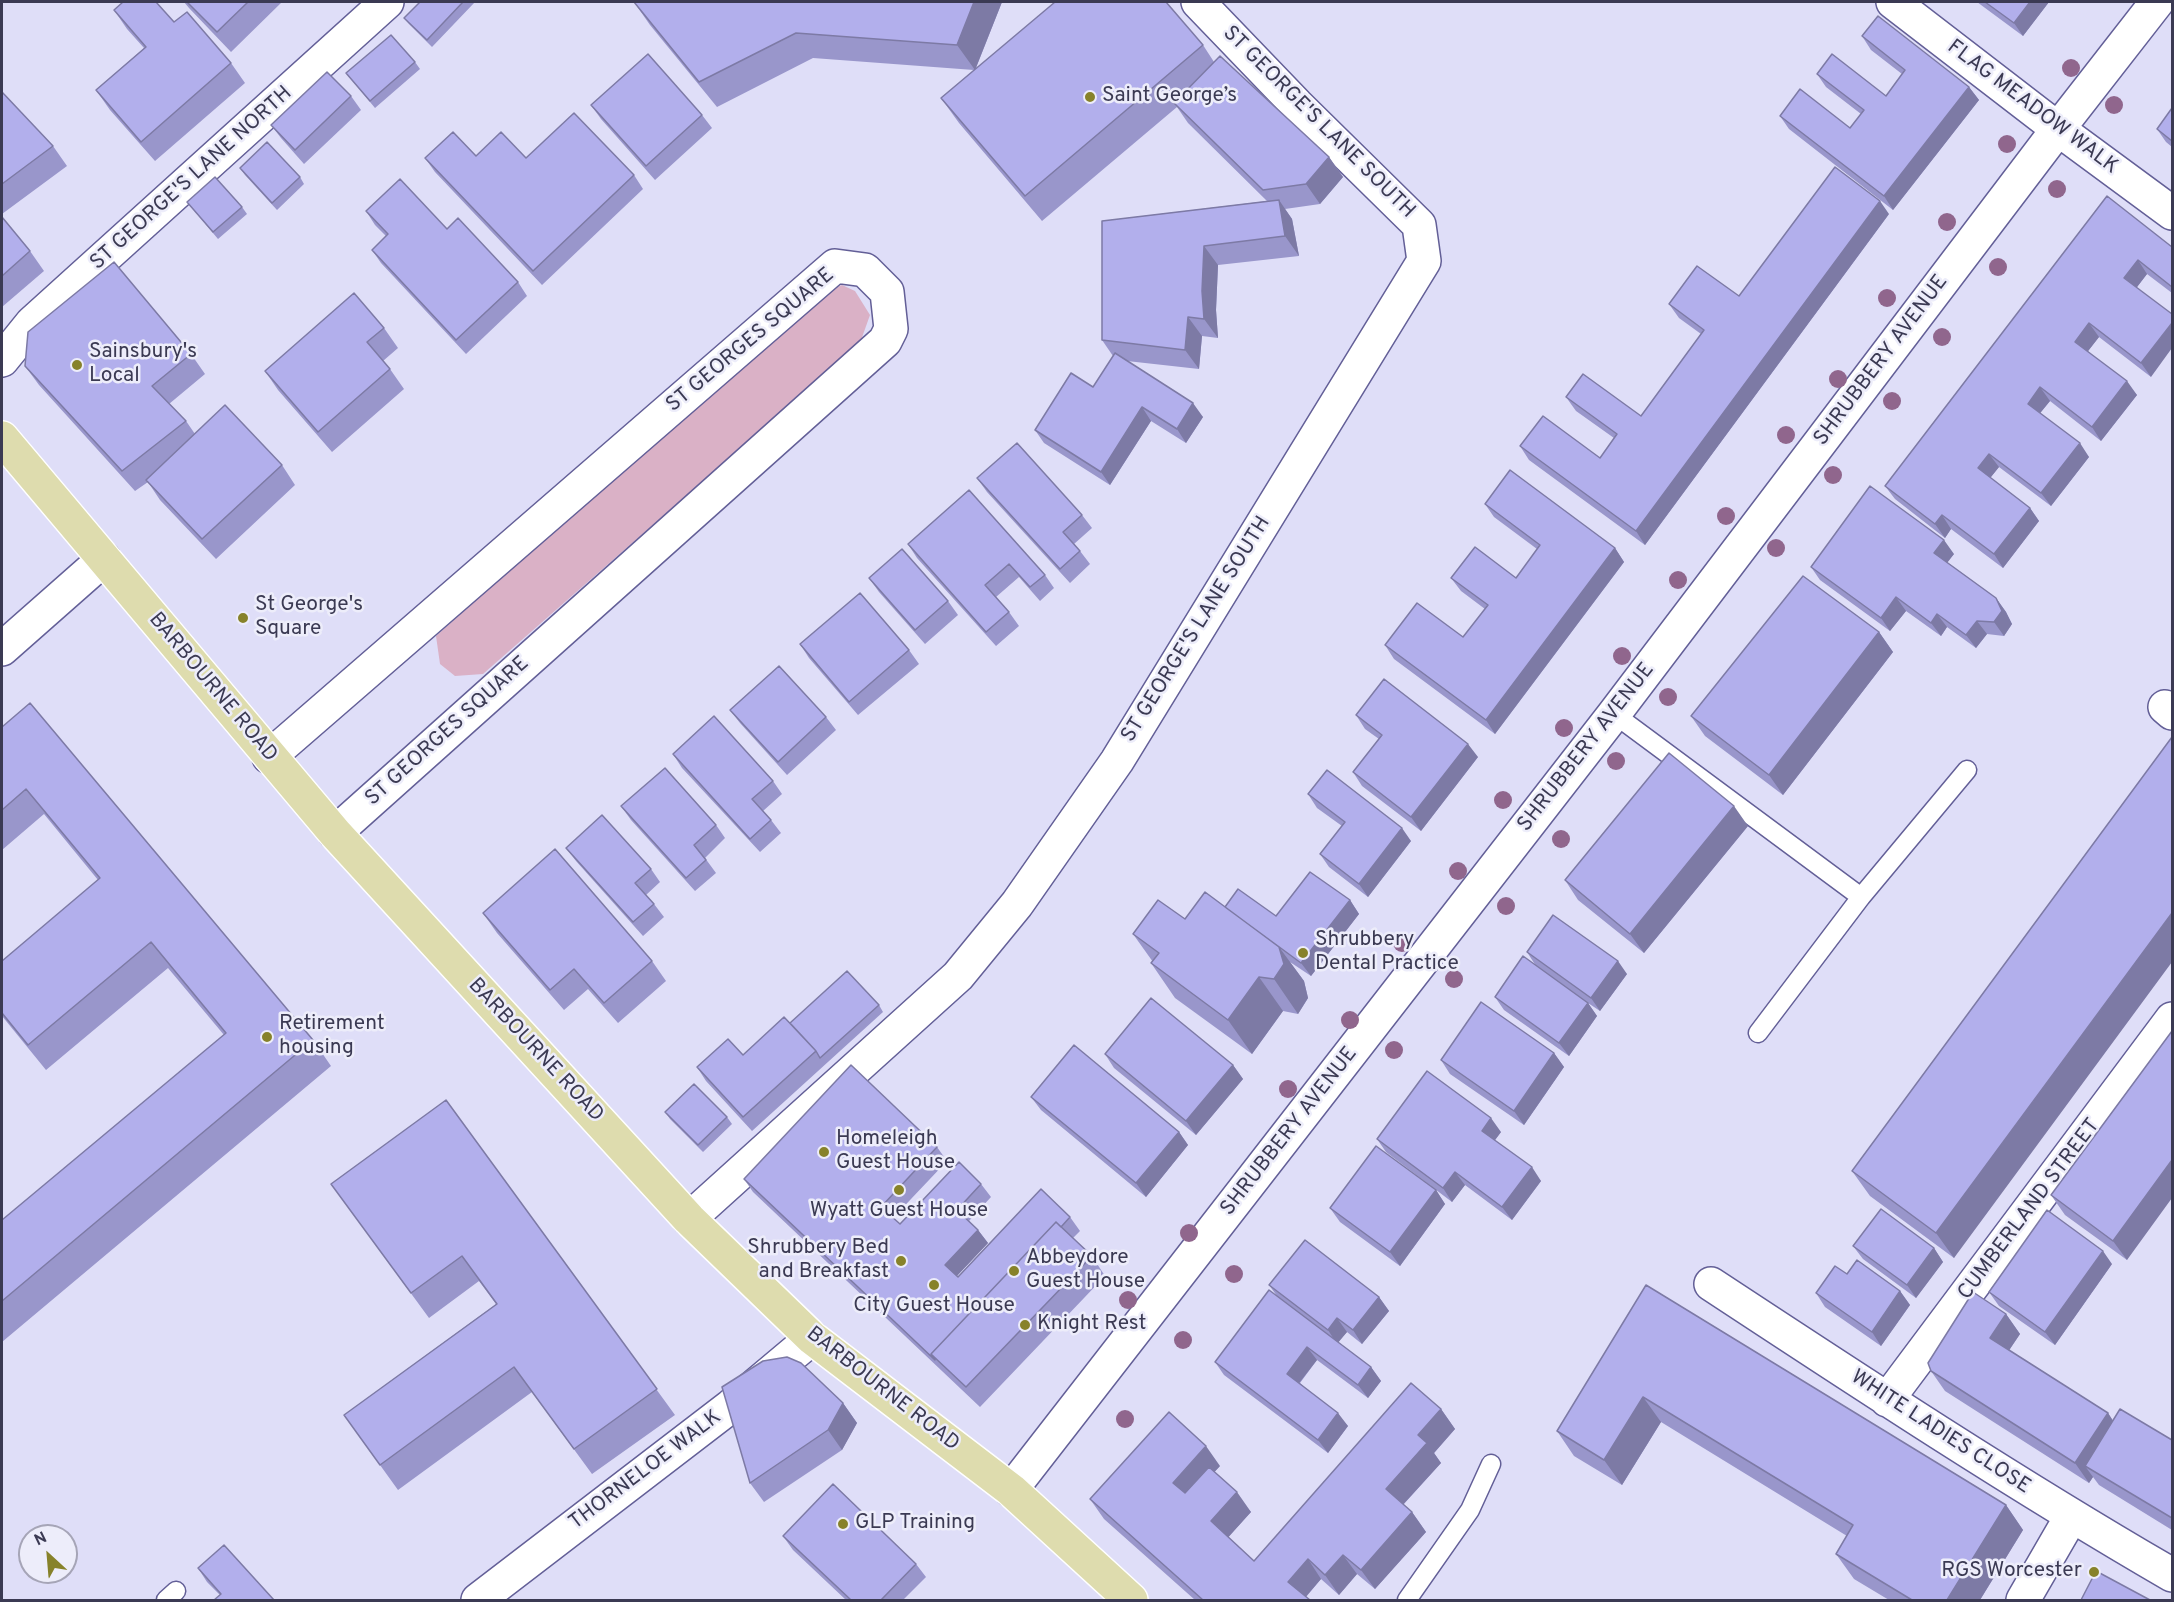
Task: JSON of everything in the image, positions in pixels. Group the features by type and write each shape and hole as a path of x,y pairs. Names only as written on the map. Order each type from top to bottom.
{"main road":[{"name":"BARBOURNE ROAD","path":"2,438 335,833 689,1219 812,1338 1011,1490 1131,1600"}],"street":[{"name":"ST GEORGE'S LANE NORTH","path":"2,360 32,323 387,2"},
{"name":"ST GEORGE'S LANE SOUTH","path":"689,1219 958,976 1017,904 1117,761 1424,261 1419,225 1297,105 1198,2"},
{"name":"FLAG MEADOW WALK","path":"1893,2 2172,213"},
{"name":"SHRUBBERY AVENUE","path":"1011,1490 1614,714 2157,2"},
{"name":"ST GEORGES SQUARE","path":"269,757 835,266 865,270 887,292 891,329 885,340 335,833"},
{"path":"2,650 104,559"},
{"name":"CUMBERLAND STREET","path":"1887,1400 2172,1019"},
{"name":"WHITE LADIES CLOSE","path":"1711,1284 1887,1400 2072,1517 2172,1575"},
{"name":"THORNELOE WALK","path":"478,1600 634,1478 731,1406 812,1338"},
{"path":"2023,1600 2072,1517"}],"lane":[{"path":"1614,714 1862,897"},
{"path":"1758,1033 1862,897 1967,770"},
{"path":"1407,1600 1470,1510 1491,1464"}],"shaded area":[{"path":"842,285 855,291 870,315 860,343 483,674 455,676 440,664 436,636 814,296"}],"building":[{"path":"123,2 156,2 174,22 187,12 231,63 141,142 96,90 146,47 114,10"},
{"path":"187,2 248,2 217,32"},
{"path":"420,2 463,2 427,40 404,18"},
{"path":"634,2 974,2 957,45 796,33 699,82"},
{"name":"Saint George’s","path":"1055,2 1166,2 1203,45 1025,196 941,98"},
{"path":"1985,2 2030,2 2014,23"},
{"path":"1878,16 1969,87 1884,196 1780,116 1800,89 1850,128 1864,110 1817,74 1832,54 1886,96 1905,70 1862,36"},
{"path":"391,35 415,62 370,101 346,73"},
{"path":"648,54 702,115 646,166 591,105"},
{"path":"1220,56 1329,157 1306,184 1263,190 1174,103"},
{"path":"327,72 351,96 295,150 271,125"},
{"path":"2,92 53,146 2,184"},
{"path":"2172,108 2172,141 2157,129"},
{"path":"574,113 634,175 533,271 425,158 453,132 476,156 501,132 526,158"},
{"path":"267,142 300,177 272,203 240,168"},
{"path":"1835,167 1880,201 1636,531 1520,446 1543,416 1600,458 1617,434 1566,397 1583,374 1641,416 1704,330 1669,304 1697,266 1739,296"},
{"path":"215,177 242,207 213,232 187,202"},
{"path":"400,179 447,229 458,218 518,282 456,340 372,250 388,234 366,211"},
{"path":"2107,196 2172,247 2172,287 2138,260 2124,278 2172,314 2172,323 2141,363 2089,323 2075,342 2127,381 2092,427 2040,387 2028,404 2080,443 2041,493 1989,454 1978,468 2030,508 1994,554 1942,515 1935,524 1885,486"},
{"path":"1279,200 1285,236 1204,246 1202,291 1204,319 1188,317 1185,350 1102,340 1102,221"},
{"path":"2,217 30,251 2,276"},
{"path":"114,262 191,354 152,386 186,421 122,471 25,366 28,332"},
{"path":"354,293 384,328 367,342 390,369 318,432 265,371"},
{"path":"1115,353 1193,403 1177,429 1142,407 1101,472 1035,430 1071,373 1093,387"},
{"path":"225,405 282,465 202,539 146,480"},
{"path":"1017,443 1082,515 1063,532 1080,551 1060,569 977,478"},
{"path":"1510,470 1615,548 1486,720 1385,645 1417,603 1463,637 1488,605 1451,578 1475,547 1516,578 1540,545 1485,504"},
{"path":"1870,486 1944,540 1934,553 1996,598 2002,611 1994,622 1977,621 1966,635 1937,614 1931,623 1896,597 1881,618 1811,567"},
{"path":"969,490 1045,575 1030,587 1009,564 985,585 1009,612 986,632 908,544"},
{"path":"902,549 948,601 915,630 869,578"},
{"path":"1803,576 1879,632 1769,775 1691,716"},
{"path":"860,593 909,650 849,702 800,644"},
{"path":"779,666 826,717 778,762 730,710"},
{"path":"1384,679 1468,744 1411,817 1353,772 1382,735 1356,715"},
{"name":"Retirement housing","path":"30,703 313,1040 2,1301 2,1220 226,1033 151,942 28,1045 2,1013 2,961 100,878 26,789 2,810 2,727"},
{"path":"714,716 773,781 752,799 771,820 750,839 673,754"},
{"path":"2172,737 2172,913 1936,1233 1852,1171"},
{"path":"1669,753 1734,806 1630,934 1565,880"},
{"path":"665,768 716,825 694,845 706,860 686,878 621,806"},
{"path":"1327,770 1402,828 1359,884 1320,854 1345,822 1308,794"},
{"path":"602,815 651,869 635,883 654,904 633,922 566,848"},
{"path":"555,849 652,961 604,1003 574,969 550,990 483,913"},
{"name":"Shrubbery Dental Practice","path":"1310,872 1350,900 1301,963 1225,907 1238,889 1276,916"},
{"path":"1205,892 1279,947 1284,964 1274,979 1259,977 1228,1020 1151,963 1159,953 1133,934 1158,900 1185,919"},
{"path":"1553,915 1618,961 1591,998 1527,952"},
{"path":"1523,956 1588,1003 1559,1043 1495,997"},
{"path":"847,971 879,1005 820,1058 790,1023"},
{"path":"1151,998 1233,1065 1186,1121 1105,1054"},
{"path":"1481,1002 1554,1053 1514,1111 1441,1060"},
{"path":"784,1017 816,1051 743,1117 697,1067 728,1039 743,1055"},
{"path":"2172,1031 2172,1160 2113,1241 2051,1195"},
{"path":"1074,1045 1179,1132 1136,1183 1031,1097"},
{"path":"851,1065 937,1147 881,1207 900,1224 959,1162 981,1184 957,1210 978,1230 945,1265 958,1277 1041,1189 1070,1217 1061,1227 1056,1222 931,1354 935,1360 744,1179"},
{"path":"1427,1071 1491,1118 1482,1131 1532,1167 1502,1207 1455,1172 1443,1188 1377,1139"},
{"path":"694,1084 727,1117 698,1145 665,1112"},
{"path":"446,1100 657,1389 574,1449 514,1367 380,1465 344,1415 497,1304 462,1256 411,1293 331,1184"},
{"path":"1376,1146 1436,1190 1390,1252 1330,1208"},
{"path":"1881,1209 1934,1248 1907,1285 1853,1246"},
{"path":"2047,1210 2103,1251 2045,1332 1989,1292"},
{"path":"1056,1222 1092,1256 966,1387 931,1354"},
{"path":"1305,1240 1379,1297 1353,1330 1337,1318 1328,1330 1269,1285"},
{"path":"1857,1260 1900,1291 1872,1332 1816,1293 1835,1266 1847,1274"},
{"path":"1646,1285 2006,1505 1947,1600 1912,1600 1836,1554 1853,1525 1643,1397 1604,1460 1557,1431"},
{"path":"1269,1290 1371,1367 1358,1385 1307,1347 1287,1374 1338,1413 1318,1440 1215,1362"},
{"path":"1973,1292 2006,1314 1990,1338 2108,1413 2075,1463 1931,1371 1928,1363"},
{"path":"787,1357 801,1363 843,1403 828,1430 750,1483 722,1387 763,1361"},
{"path":"1411,1383 1441,1409 1418,1435 1427,1443 1386,1489 1412,1512 1361,1570 1343,1555 1325,1575 1308,1559 1288,1582 1310,1600 1203,1600 1090,1499 1169,1412 1206,1446 1173,1483 1185,1493 1209,1467 1237,1492 1211,1521 1254,1561"},
{"path":"2120,1409 2172,1440 2172,1518 2085,1466"},
{"name":"GLP Training","path":"833,1484 916,1564 881,1600 851,1600 783,1536"},
{"path":"224,1545 274,1600 214,1600 221,1594 198,1568"},
{"path":"2096,1571 2150,1600 2081,1600"}],"place":[{"name":"Saint George’s","path":"1090,97"},
{"name":"Sainsbury's Local","path":"77,365"},
{"name":"St George's Square","path":"243,618"},
{"name":"Shrubbery Dental Practice","path":"1303,953"},
{"name":"Retirement housing","path":"267,1037"},
{"name":"Homeleigh Guest House","path":"824,1152"},
{"name":"Wyatt Guest House","path":"899,1190"},
{"name":"Shrubbery Bed and Breakfast","path":"901,1261"},
{"name":"Abbeydore Guest House","path":"1014,1271"},
{"name":"City Guest House","path":"934,1285"},
{"name":"Knight Rest","path":"1025,1325"},
{"name":"GLP Training","path":"843,1524"},
{"name":"RGS Worcester","path":"2094,1572"}]}
